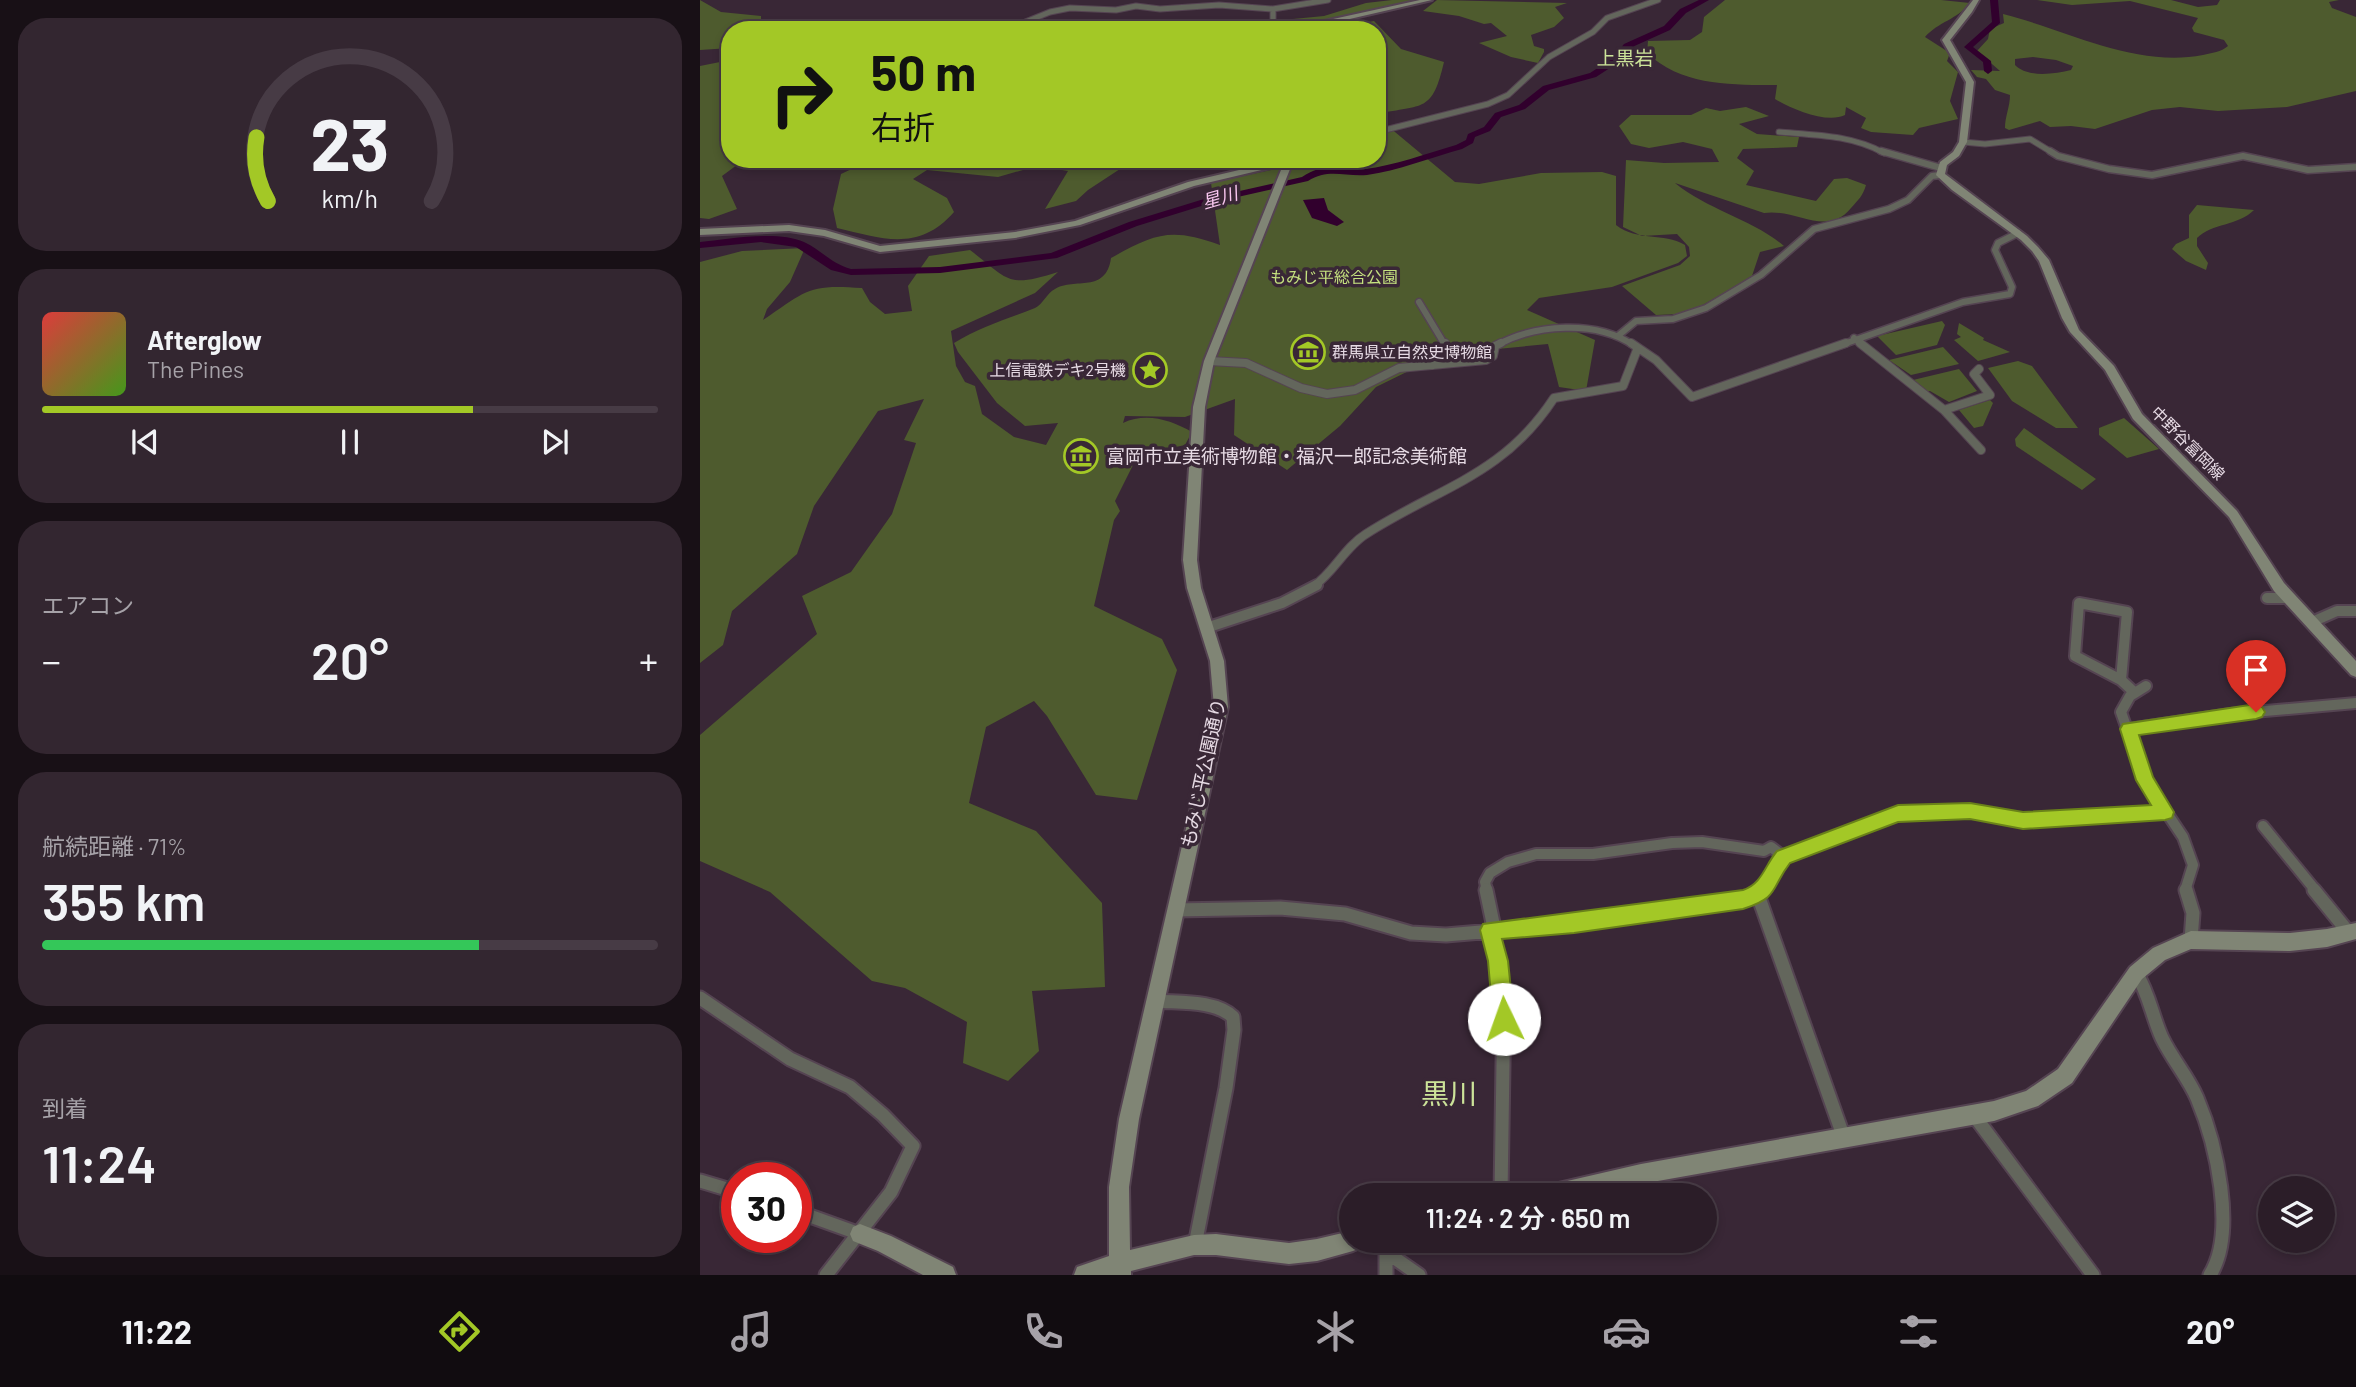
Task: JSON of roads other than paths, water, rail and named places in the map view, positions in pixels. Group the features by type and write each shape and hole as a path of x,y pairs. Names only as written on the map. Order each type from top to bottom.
{"street":[{"path":"1028,21 1050,12 1075,8 1116,10 1136,6 1160,9 1219,5 1273,9 1328,0"},
{"path":"1331,21 1429,0"},
{"path":"1386,130 1488,104 1508,96 1549,57 1593,32 1607,18 1658,0"},
{"path":"1619,335 1636,321 1672,319 1706,308 1761,275 1814,229 1889,209 1908,200 1932,176 1941,171 1963,142 1970,82 1946,40 1949,33 1973,9 1976,0"},
{"path":"1271,21 1273,9"},
{"path":"1779,132 1834,136 1870,145 1886,154 1907,157 1941,171"},
{"path":"1963,142 2030,139 2058,156 2109,169 2152,175 2243,156 2308,170 2356,167"},
{"path":"700,232 789,228 825,233 863,246 887,249 1015,235 1077,223 1191,184 1258,168"},
{"name":"もみじ平公園通り","path":"1119,1270 1119,1187 1129,1119 1221,707 1217,661 1192,582 1189,560 1199,407 1209,361 1288,168"},
{"name":"中野谷富岡線","path":"1941,171 1955,188 2018,233 2044,260 2071,325 2110,368 2137,416 2233,514 2269,574 2356,671"},
{"path":"1209,361 1245,363 1301,388 1327,394 1355,390 1399,368 1486,360 1493,356 1495,346 1500,342 1550,327 1564,326 1619,335 1637,350 1656,360 1692,397 1963,302 2010,294 2012,287 1995,250 1998,243 2018,233"},
{"path":"1419,302 1446,343 1433,365"},
{"path":"1854,338 1944,410 1981,450"},
{"path":"1206,628 1307,592 1325,578 1351,545 1364,535 1497,461 1532,432 1554,398 1623,386 1637,350"},
{"path":"1944,410 1990,395 1974,374 1979,369"},
{"path":"2267,598 2289,598"},
{"path":"2121,680 2127,612 2079,603 2075,656 2121,680 2134,692"},
{"path":"2312,621 2337,611 2356,611"},
{"path":"2146,686 2134,692 2122,704 2121,712 2145,780 2183,837 2193,865 2185,892 2193,913 2192,940"},
{"path":"2129,729 2231,714 2356,703"},
{"path":"1175,910 1280,908 1345,914 1411,933 1446,935 1574,924 1743,900 1758,895 1768,886 1775,868 1784,857 1898,814 1970,811 2023,821 2165,812"},
{"path":"2263,826 2353,932"},
{"path":"1501,1183 1504,999 1490,930 1493,922 1485,882 1496,867 1536,854 1593,854 1645,846 1702,842 1763,851 1770,847 1784,857"},
{"path":"1758,895 1824,1075 1843,1138"},
{"path":"1602,1183 1994,1111 2031,1099 2065,1076 2136,973 2159,954 2192,940 2290,942 2353,932"},
{"path":"2136,973 2144,982 2160,1033 2196,1094 2209,1127 2224,1214 2217,1269 2210,1275"},
{"path":"700,998 790,1059 850,1087 914,1146 891,1192 826,1275"},
{"path":"1156,1001 1212,1007 1228,1012 1233,1017 1235,1030 1226,1087 1195,1245"},
{"path":"1973,1114 2093,1275"},
{"path":"700,1181 721,1187"},
{"path":"812,1217 884,1243 936,1273"},
{"path":"1084,1275 1119,1270 1195,1245 1238,1245 1278,1253 1312,1252 1339,1245"},
{"path":"1386,1275 1387,1253"},
{"path":"1387,1257 1396,1259 1419,1275"}],"waterway":[{"name":"星川","path":"1386,167 1459,147 1470,141 1471,136 1487,129 1498,115 1522,107 1546,88 1593,75 1616,60 1627,46 1667,28 1683,11 1705,0"},
{"path":"1988,71 1987,61 1968,47 1996,23 1994,0"},
{"name":"星川","path":"700,245 761,239 799,244 835,268 851,272 940,270 1053,256 1133,224 1208,201 1305,179 1314,173 1334,169 1367,172 1382,168"}],"place":[{"name":"群馬県立自然史博物館","path":"1308,352"},
{"name":"上信電鉄デキ2号機","path":"1150,370"},
{"name":"富岡市立美術博物館・福沢一郎記念美術館","path":"1081,456"}],"district":[{"name":"上黒岩","path":"1625,58"},
{"name":"黒川","path":"1449,1094"}],"park label":[{"name":"もみじ平総合公園","path":"1334,277"}]}
